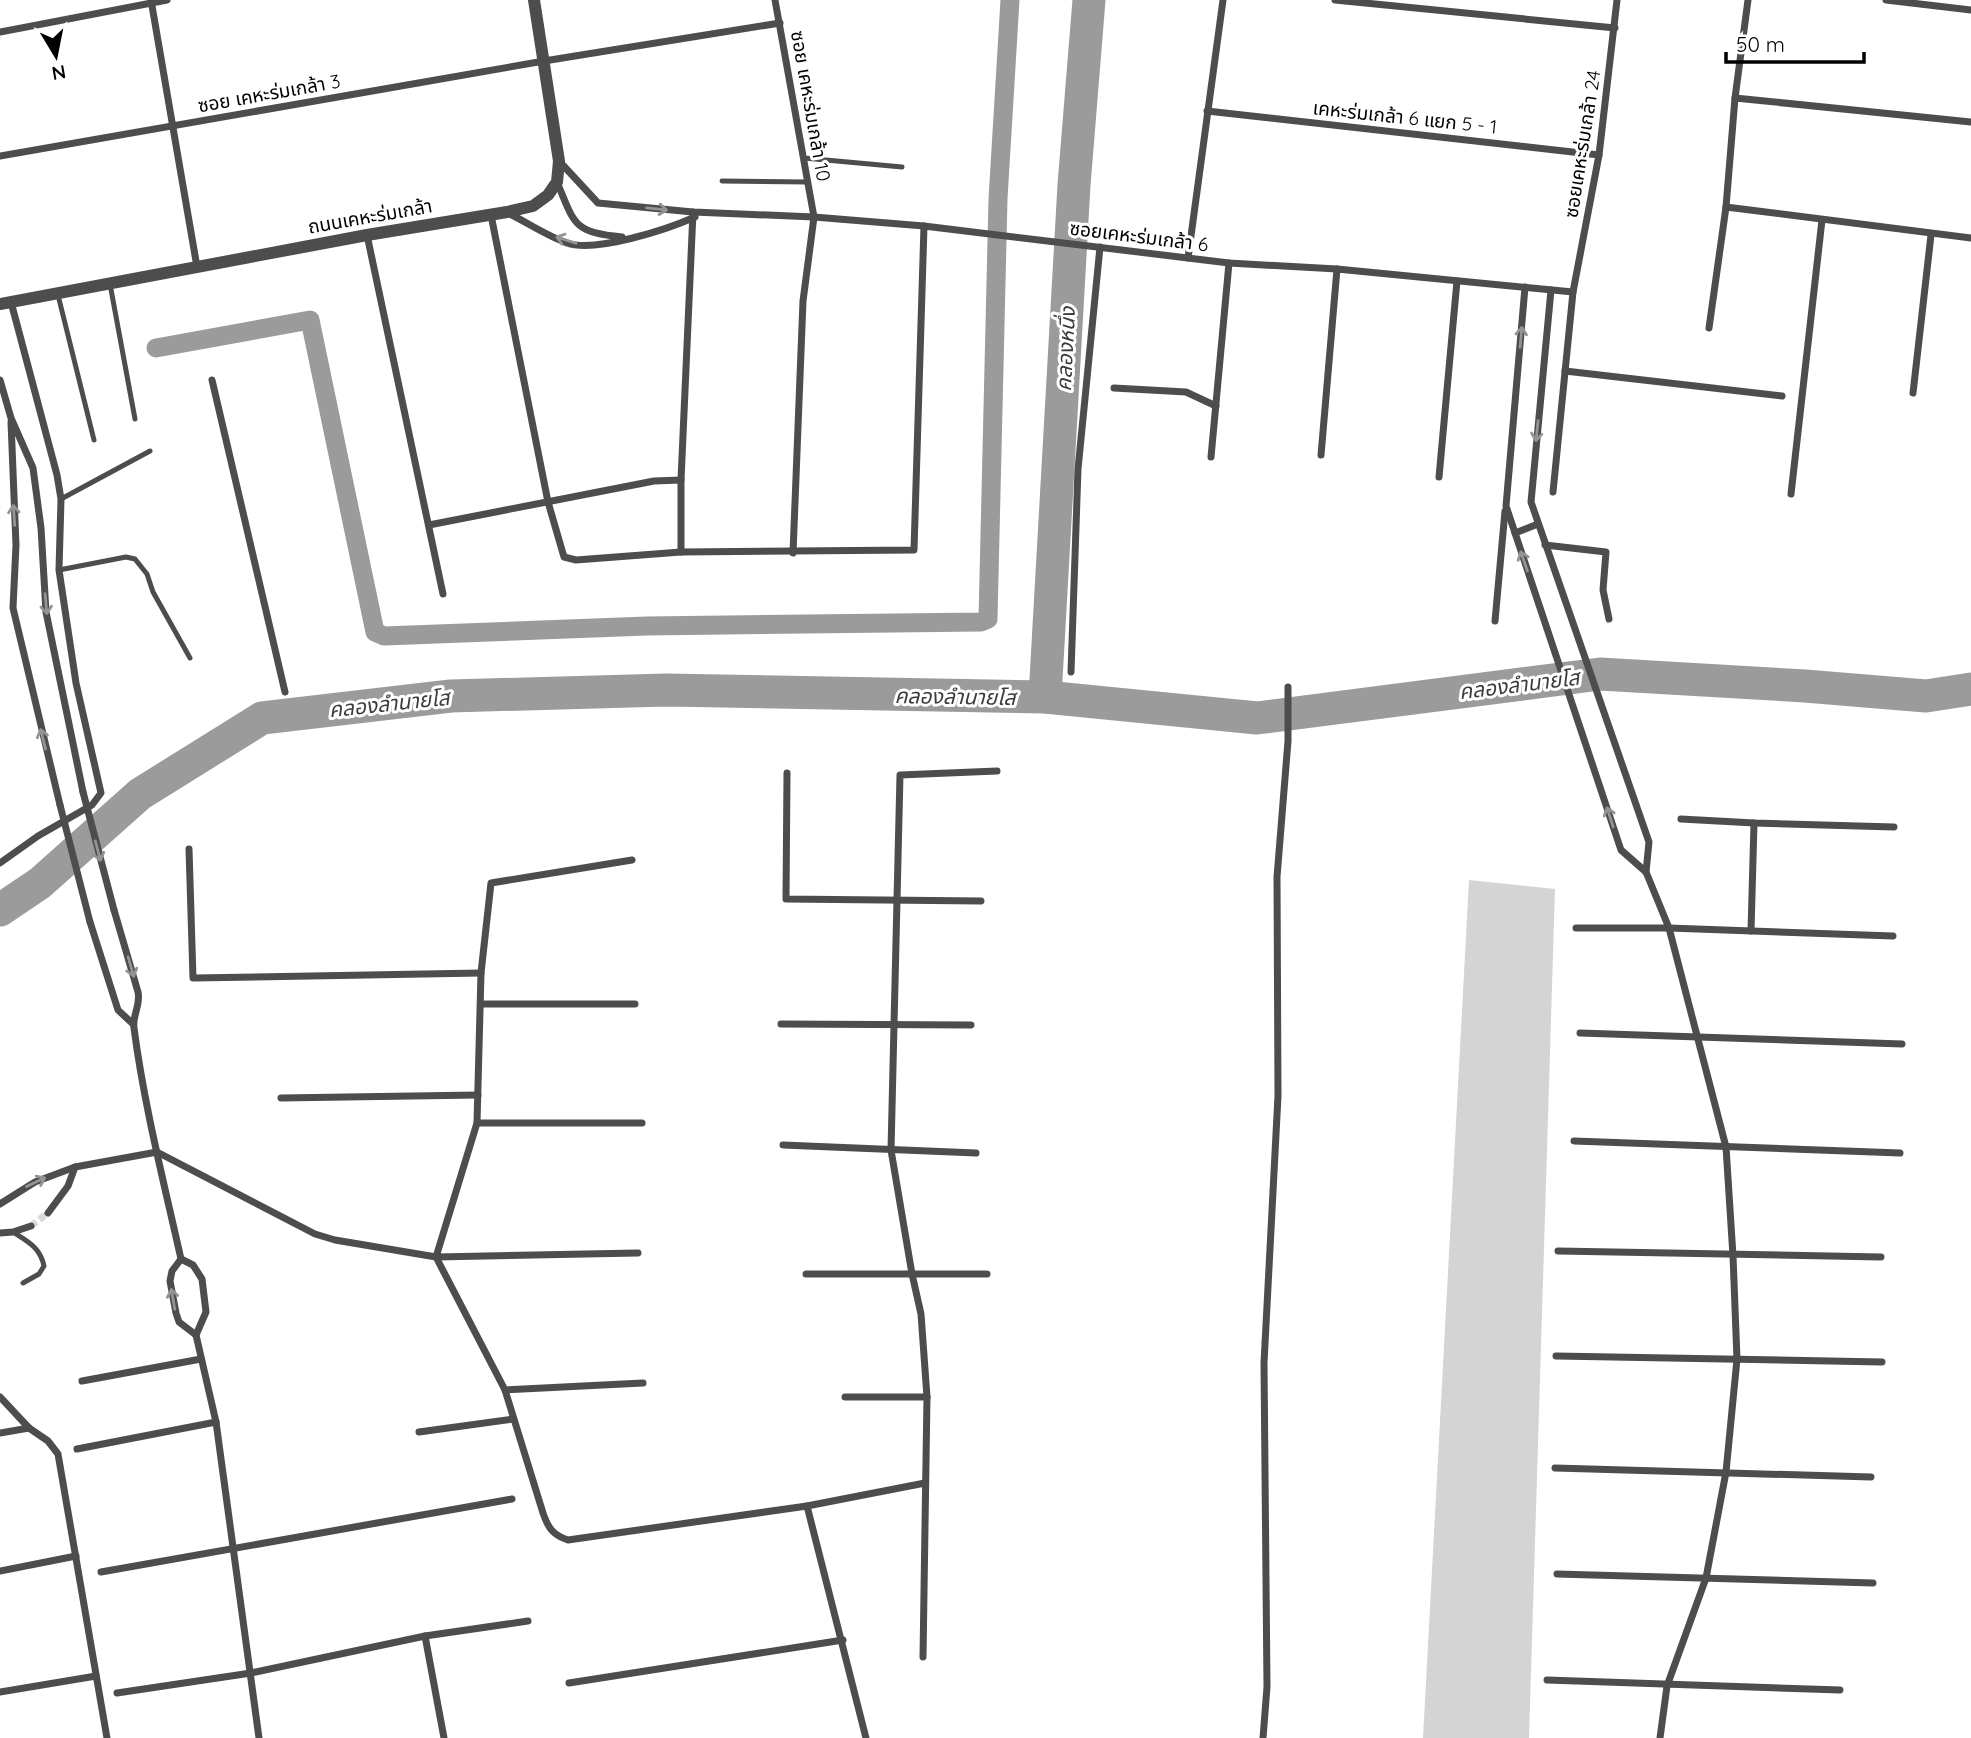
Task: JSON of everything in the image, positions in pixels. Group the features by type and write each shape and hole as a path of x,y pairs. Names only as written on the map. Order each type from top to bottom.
{"street":[{"path":"0,32 167,0"},
{"path":"534,0 559,161 556,182"},
{"name":"ซอย เคหะร่มเกล้า 10","path":"775,0 814,217 803,301 793,553"},
{"path":"1188,258 1223,0"},
{"path":"1335,0 1615,28"},
{"name":"ซอยเคหะร่มเกล้า 24","path":"1553,492 1573,292 1599,155 1617,0"},
{"path":"1709,328 1726,207 1735,98 1748,0"},
{"path":"1886,0 1971,10"},
{"path":"151,1 197,267"},
{"name":"ซอย เคหะร่มเกล้า 3","path":"0,156 544,61 780,23"},
{"path":"1735,98 1971,122"},
{"name":"เคหะร่มเกล้า 6 แยก 5 - 1","path":"1207,111 1599,155"},
{"name":"ซอยเคหะร่มเกล้า 6","path":"559,161 597,203 696,214 814,217 924,226 1229,263 1337,269 1573,292"},
{"name":"ซอยเคหะร่มเกล้า 6","path":"556,182 569,211 583,230 633,239"},
{"name":"ถนนเคหะร่มเกล้า","path":"6,303 368,235 507,212 533,206 548,195 556,182"},
{"path":"1726,207 1971,238"},
{"name":"ซอยเคหะร่มเกล้า 6","path":"507,212 570,244 633,239 696,214"},
{"path":"681,552 681,480 696,214"},
{"path":"491,215 548,502 562,552 567,559 681,552 914,550 924,226"},
{"path":"1791,494 1822,220"},
{"path":"1913,393 1931,234"},
{"path":"368,235 443,594"},
{"path":"1071,672 1078,469 1100,247"},
{"path":"1211,457 1229,263"},
{"path":"1321,455 1337,269"},
{"path":"1439,477 1457,281"},
{"path":"1495,621 1525,287"},
{"path":"1551,290 1531,502 1649,842 1646,872"},
{"path":"0,863 38,836 92,805 101,793 76,683 59,570 61,499 57,475 6,303"},
{"path":"1565,371 1782,396"},
{"path":"0,380 11,418 33,468 41,528 46,612 83,792 140,1002 133,1024 157,1152 181,1259 172,1271 170,1281 176,1313 179,1322 196,1335"},
{"path":"212,380 285,692"},
{"path":"1114,388 1186,393 1216,406"},
{"path":"11,418 16,545 13,608 90,922 118,1010 133,1024"},
{"path":"429,525 654,481 681,480"},
{"path":"1506,506 1621,850 1646,872 1669,928 1726,1147 1737,1359 1726,1472 1706,1578 1667,1686 1660,1738"},
{"path":"1515,533 1538,524"},
{"path":"1545,545 1606,552 1603,590 1609,620"},
{"path":"1263,1738 1267,1687 1264,1363 1278,1096 1277,877 1288,740 1288,688"},
{"path":"923,1657 926,1397 921,1314 891,1150 900,775 997,771"},
{"path":"787,773 786,899 981,901"},
{"path":"1681,819 1894,827"},
{"path":"1751,931 1754,823"},
{"path":"189,849 193,978 481,973"},
{"path":"632,860 491,883 481,973 477,1123 436,1257 505,1390 547,1527 556,1536 568,1540 807,1506 925,1483"},
{"path":"1576,928 1669,928 1893,936"},
{"path":"482,1004 635,1004"},
{"path":"781,1024 971,1025"},
{"path":"1580,1033 1902,1044"},
{"path":"281,1098 478,1095"},
{"path":"477,1123 642,1123"},
{"path":"1574,1141 1900,1153"},
{"path":"783,1145 976,1153"},
{"path":"0,1204 35,1182 75,1167 157,1152 315,1234 335,1240 436,1257 638,1253"},
{"path":"48,1213 68,1186 75,1167"},
{"path":"0,1233 31,1226"},
{"path":"1558,1251 1881,1257"},
{"path":"181,1259 193,1265 202,1279 206,1312 196,1335 216,1422 259,1738"},
{"path":"806,1273 987,1274"},
{"path":"1556,1356 1882,1363"},
{"path":"82,1381 201,1359"},
{"path":"505,1390 643,1383"},
{"path":"0,1397 29,1428 48,1441 58,1454 107,1738"},
{"path":"845,1397 926,1397"},
{"path":"419,1432 513,1419"},
{"path":"77,1449 216,1422"},
{"path":"0,1433 29,1428"},
{"path":"1555,1468 1871,1477"},
{"path":"101,1572 512,1499"},
{"path":"807,1506 866,1738"},
{"path":"0,1571 76,1556"},
{"path":"1557,1574 1874,1583"},
{"path":"117,1693 251,1673 425,1636 528,1621"},
{"path":"425,1636 444,1738"},
{"path":"569,1683 843,1640"},
{"path":"0,1692 96,1676"},
{"path":"1547,1680 1840,1690"}],"lane":[{"path":"804,158 902,167"},
{"path":"722,181 808,182"},
{"path":"110,284 135,419"},
{"path":"57,292 94,440"},
{"path":"61,499 150,451"},
{"path":"59,570 126,557 135,559 147,574 153,592 190,658"},
{"path":"13,1232 38,1249 44,1266 39,1274 23,1283"}],"shaded area":[{"path":"1469,880 1555,889 1529,1738 1423,1738"}],"waterway":[{"path":"156,348 310,320 375,632 384,636 647,626 981,622 988,619 998,199 1010,0"},
{"name":"คลองหนึ่ง","path":"1045,697 1074,185 1089,0"},
{"name":"คลองลำนายโส","path":"0,910 40,883 140,794 262,718 451,696 666,690 1045,697 1257,718 1600,674 1926,696 1971,689"}],"tunnel":[{"path":"31,1226 48,1213"}]}
